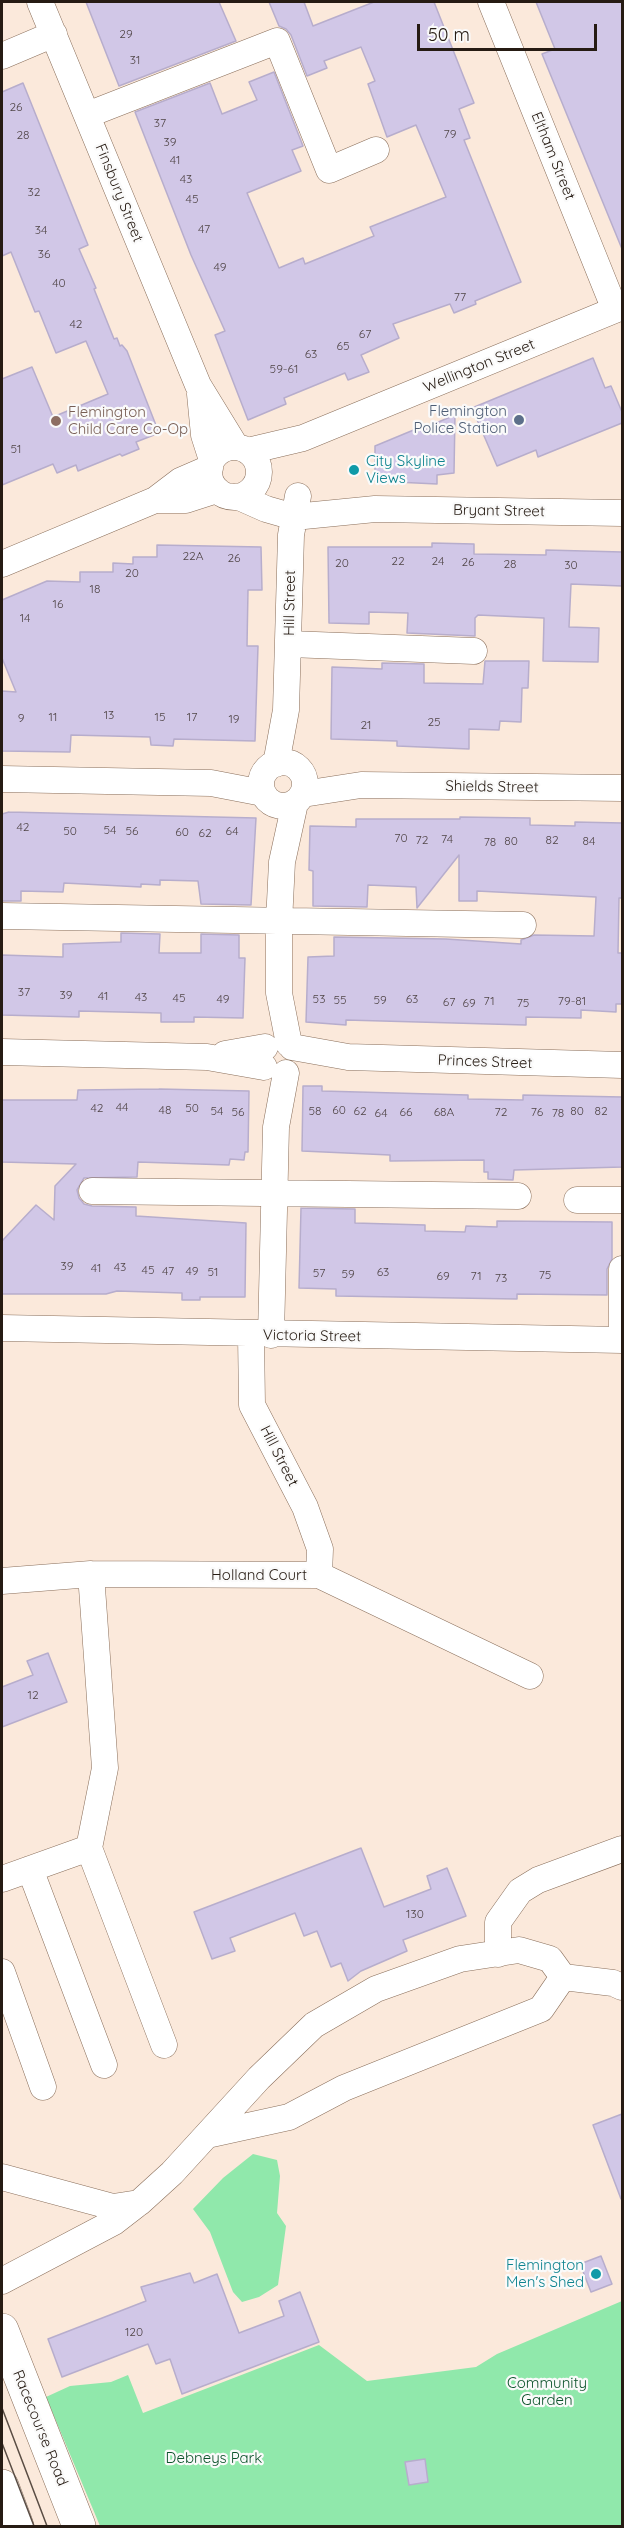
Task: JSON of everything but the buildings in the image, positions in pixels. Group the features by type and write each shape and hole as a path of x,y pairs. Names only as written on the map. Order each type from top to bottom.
{"highway":[{"name":"Racecourse Road","path":"2,2330 79,2526"},
{"path":"2,2486 15,2525"}],"street":[{"name":"Finsbury Street","path":"40,2 198,385 250,462"},
{"name":"Eltham Street","path":"491,2 619,309"},
{"path":"2,56 54,34"},
{"path":"87,115 277,41 329,170 376,150"},
{"name":"Wellington Street","path":"250,462 303,438 619,309"},
{"name":"Finsbury Street","path":"198,385 204,435 219,479"},
{"path":"222,450 250,462 251,490 219,479 222,450"},
{"name":"Bryant Street","path":"250,462 296,506"},
{"path":"2,564 155,500 186,500 219,479"},
{"name":"Bryant Street","path":"219,479 266,509 296,506 622,513"},
{"name":"Hill Street","path":"296,506 291,535 279,922 274,1192 252,1405 305,1507 320,1550 319,1575"},
{"path":"289,644 474,651"},
{"name":"Shields Street","path":"2,779 622,788"},
{"path":"2,916 523,925"},
{"name":"Princes Street","path":"2,1052 207,1057 348,1057 622,1065"},
{"path":"92,1191 519,1196"},
{"path":"577,1200 622,1200"},
{"path":"622,1269 622,1341"},
{"name":"Victoria Street","path":"2,1328 622,1341"},
{"path":"91,1574 105,1768 89,1848 164,2044"},
{"name":"Holland Court","path":"2,1581 91,1574 319,1575 530,1676"},
{"path":"2,1879 89,1848"},
{"path":"498,1954 498,1922 520,1891 538,1880 622,1849"},
{"path":"30,1869 104,2065"},
{"path":"2,2281 114,2222 139,2203 207,2135 259,2078 314,2025 376,1989 460,1959 519,1950 550,1959 563,1977 613,1983 622,1987"},
{"path":"2,1972 43,2087"},
{"path":"207,2135 289,2117 344,2088 541,2009 563,1977"},
{"path":"2,2177 112,2207 139,2203"}],"green space":[{"path":"253,2154 277,2160 280,2176 277,2213 286,2226 278,2285 259,2297 242,2302 233,2292 210,2232 193,2209 223,2178"},
{"name":"Debneys Park","path":"622,2301 622,2526 100,2526 46,2397 70,2386 111,2382 128,2375 143,2413 319,2345 367,2381 476,2367 497,2354"}],"tram line":[{"path":"2,2408 47,2526"},
{"path":"2,2443 34,2526"}],"place":[{"name":"Flemington Police Station","path":"519,420"},
{"name":"Flemington Child Care Co-Op","path":"56,421"},
{"name":"City Skyline Views","path":"354,470"},
{"name":"Flemington Men's Shed","path":"596,2274"}],"park label":[{"name":"Community Garden","path":"547,2392"}]}
